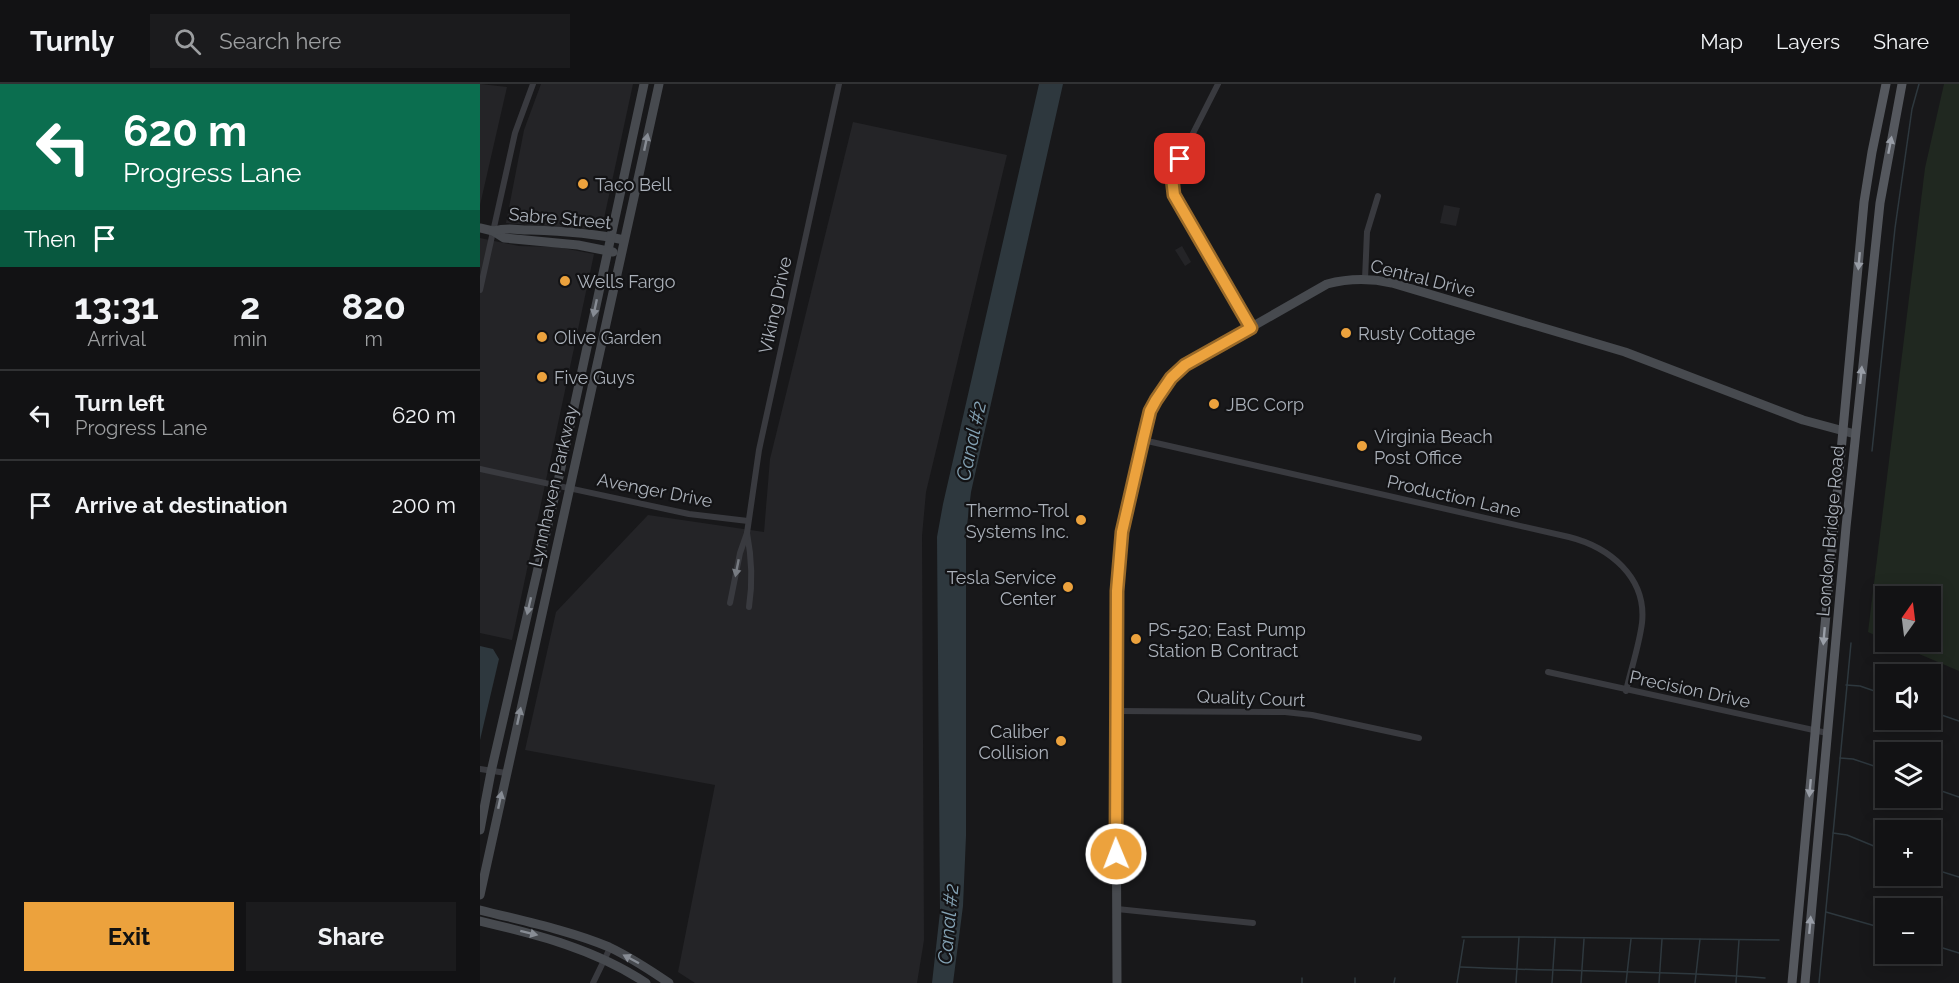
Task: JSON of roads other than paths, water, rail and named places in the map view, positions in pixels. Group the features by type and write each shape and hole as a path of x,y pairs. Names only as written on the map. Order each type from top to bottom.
{"main road":[{"name":"Lynnhaven Parkway","path":"480,830 644,84"},
{"name":"Lynnhaven Parkway","path":"480,895 658,84"},
{"name":"London Bridge Road","path":"1792,983 1864,202 1886,84"},
{"name":"London Bridge Road","path":"1805,983 1855,434 1880,203 1902,84"},
{"name":"Sabre Street","path":"493,231 506,227 519,230 580,232 624,240"},
{"name":"Sabre Street","path":"480,228 504,237 578,245 621,254"},
{"name":"Central Drive","path":"1117,983 1116,711 1119,562 1122,532 1150,411 1171,378 1192,361 1327,284 1365,279 1392,284 1625,352 1803,420 1855,434"},
{"path":"480,910 558,929 610,948 644,966 669,983"},
{"path":"480,921 551,939 604,960 646,983"}],"street":[{"path":"480,290 516,127 532,84"},
{"name":"Viking Drive","path":"730,603 740,553 747,533 759,450 839,84"},
{"path":"1218,84 1172,178 1173,191 1251,328"},
{"path":"1365,279 1367,232 1378,196"},
{"name":"Production Lane","path":"1143,440 1569,537 1598,547 1630,574 1642,604 1642,624 1626,691"},
{"name":"Avenger Drive","path":"480,469 689,514 748,521"},
{"name":"Viking Drive","path":"747,533 753,563 749,607"},
{"name":"Precision Drive","path":"1548,672 1626,691 1827,733"},
{"name":"Quality Court","path":"1116,711 1288,712 1419,738"},
{"path":"480,769 506,773"},
{"path":"1117,909 1253,923"},
{"path":"593,983 610,948"}],"water":[{"name":"Canal #2","path":"1039,84 1063,84 971,492 966,534 966,836 963,906 953,983 932,983 940,912 937,537"},
{"path":"480,646 493,649 499,659 480,740"}],"waterway":[{"path":"1872,451 1895,228 1912,109 1919,84"},
{"path":"1819,983 1851,643"},
{"path":"1846,685 1860,686 1875,691"},
{"path":"1941,715 1959,721"},
{"path":"1840,758 1853,759 1875,766"},
{"path":"1941,791 1959,797"},
{"path":"1833,833 1847,835 1875,846"},
{"path":"1941,871 1959,877"},
{"path":"1826,912 1875,926"},
{"path":"1462,937 1519,937 1516,983"},
{"path":"1519,937 1779,940"},
{"path":"1552,983 1555,939"},
{"path":"1581,983 1584,939"},
{"path":"1626,983 1631,939"},
{"path":"1659,983 1662,939"},
{"path":"1695,983 1700,939"},
{"path":"1457,983 1464,940"},
{"path":"1736,983 1739,940"},
{"path":"1941,947 1959,953"},
{"path":"1460,967 1765,978"},
{"path":"1302,978 1302,983"},
{"path":"1355,978 1355,983"},
{"path":"1394,983 1395,978"}],"place":[{"name":"Taco Bell","path":"583,184"},
{"name":"Wells Fargo","path":"565,281"},
{"name":"Rusty Cottage","path":"1346,333"},
{"name":"Olive Garden","path":"542,337"},
{"name":"Five Guys","path":"542,377"},
{"name":"JBC Corp","path":"1214,404"},
{"name":"Virginia Beach Post Office","path":"1362,446"},
{"name":"Thermo-Trol Systems Inc.","path":"1081,520"},
{"name":"Tesla Service Center","path":"1068,587"},
{"name":"PS-520; East Pump Station B Contract","path":"1136,639"},
{"name":"Caliber Collision","path":"1061,741"}]}
